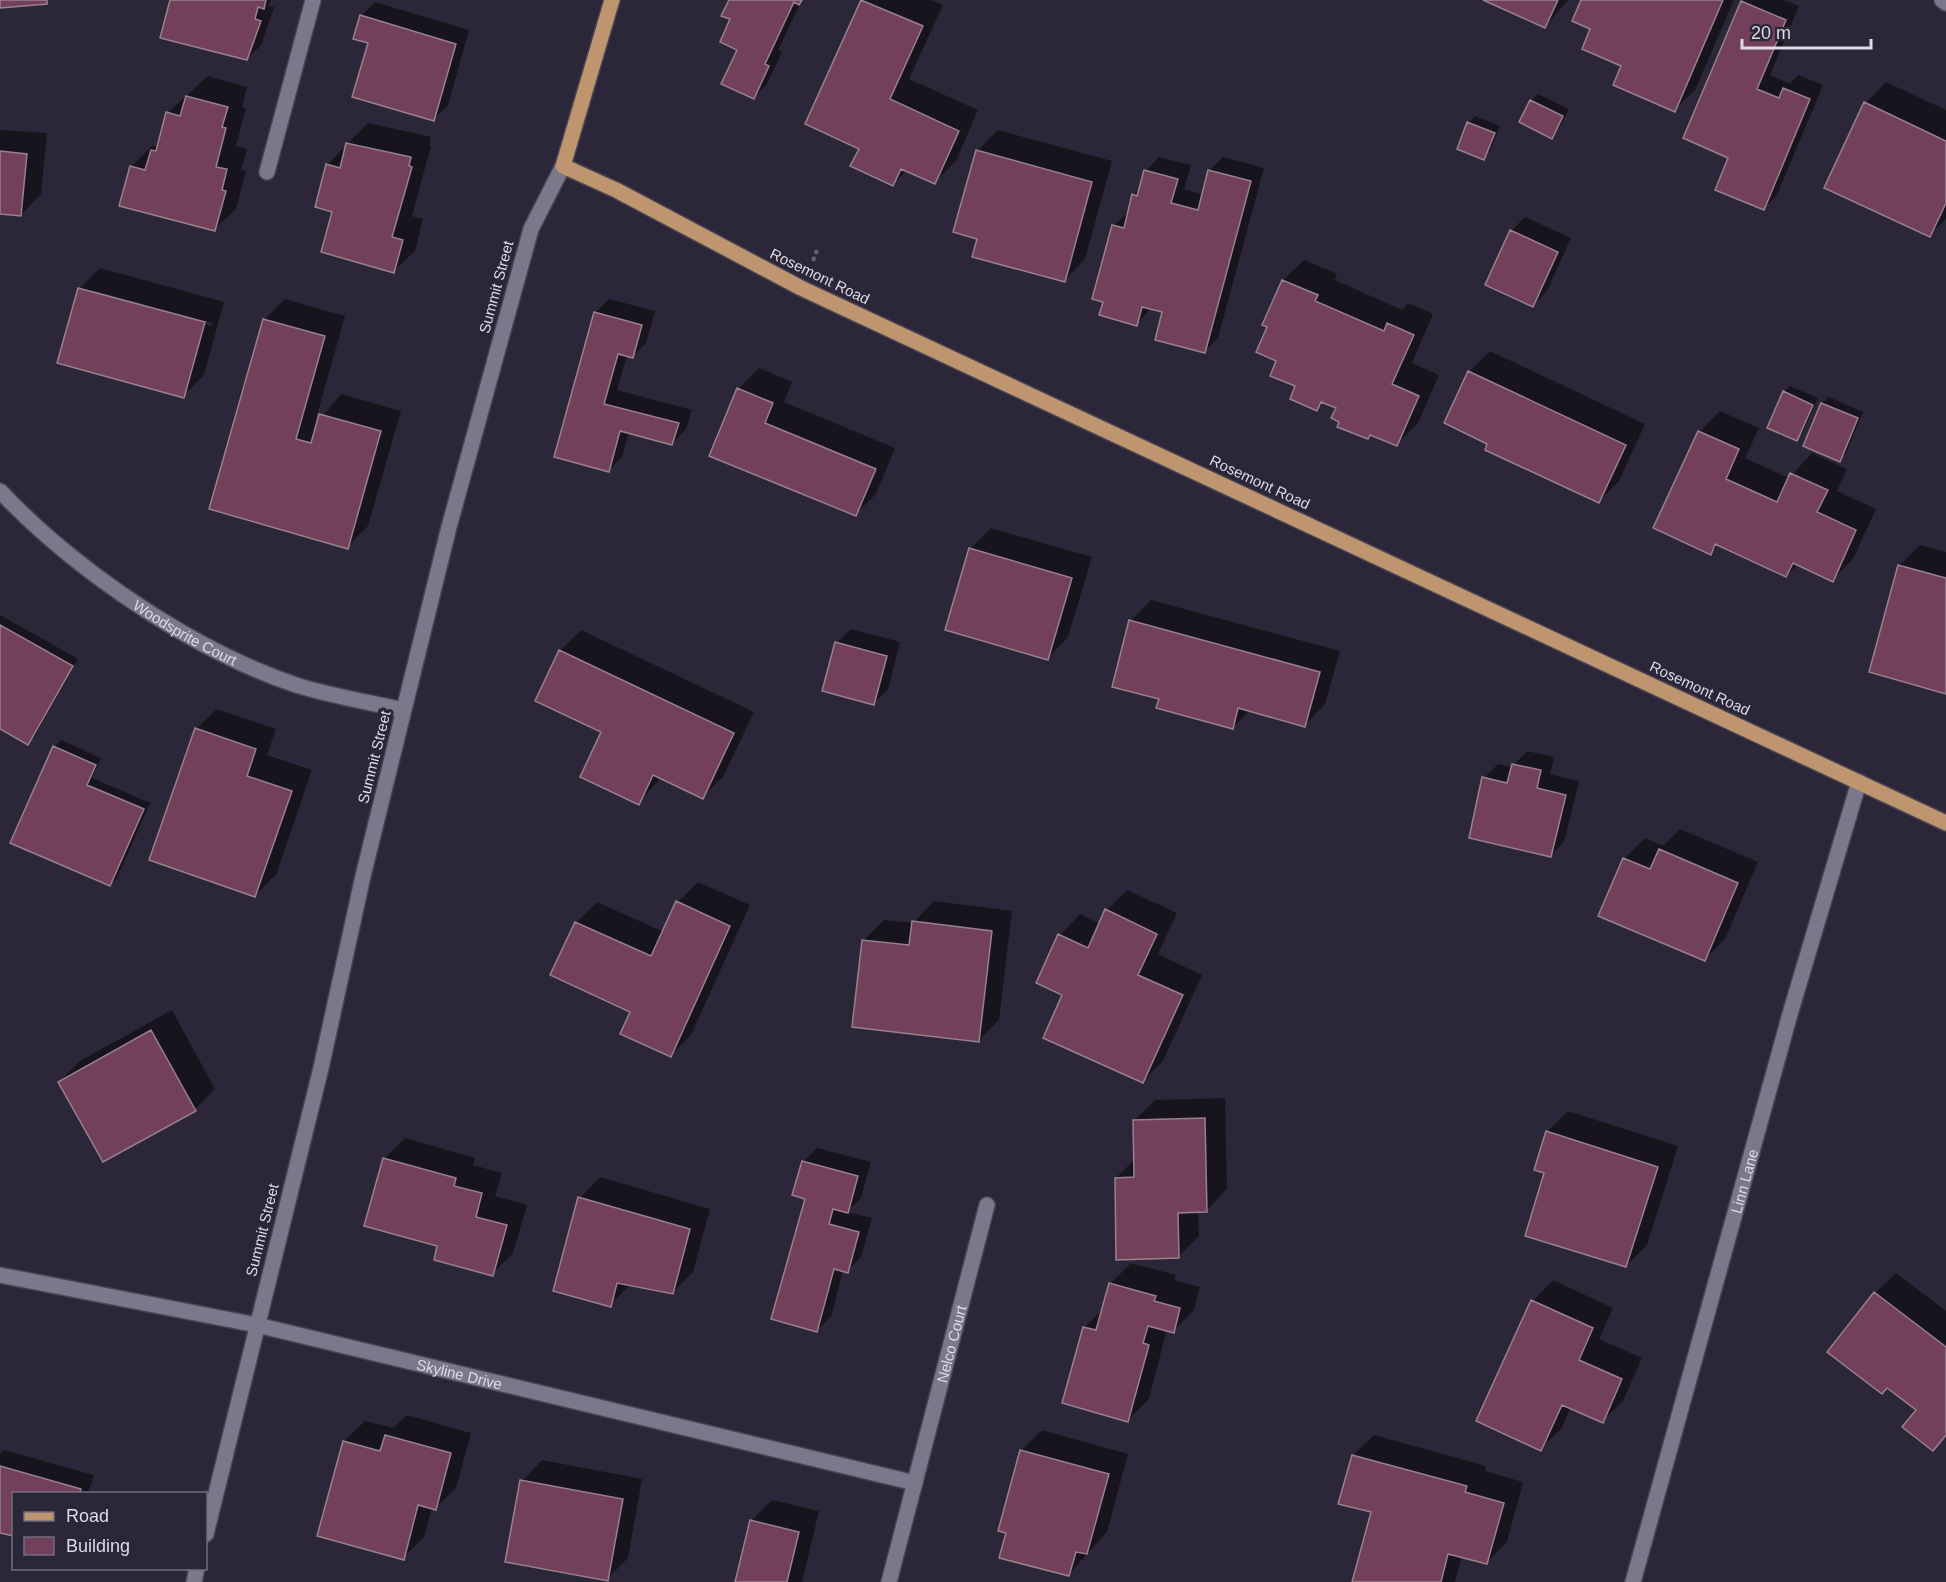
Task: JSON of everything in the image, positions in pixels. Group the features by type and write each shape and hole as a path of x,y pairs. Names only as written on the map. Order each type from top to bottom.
{"main road":[{"name":"Summit Street","path":"563,166 612,0"},
{"name":"Rosemont Road","path":"563,166 615,190 801,288 1946,823"}],"street":[{"path":"267,172 313,0"},
{"path":"1942,0 1946,3"},
{"name":"Summit Street","path":"207,1530 321,1068 363,876 449,527 531,229 563,166"},
{"name":"Woodsprite Court","path":"0,491 86,568 144,609 218,651 296,685 403,710"},
{"name":"Linn Lane","path":"1633,1582 1783,1036 1859,782"},
{"name":"Nelco Court","path":"889,1582 987,1205"},
{"name":"Skyline Drive","path":"0,1275 257,1325 915,1483"}],"building":[{"path":"0,0 47,0 47,4 0,8"},
{"path":"170,0 266,0 264,9 258,7 255,19 261,21 247,60 160,38"},
{"path":"729,0 802,0 799,5 794,2 765,64 769,66 754,99 721,84 737,50 720,42 730,19 721,16"},
{"path":"861,0 923,26 890,99 959,131 935,184 901,169 893,186 850,166 859,149 805,124"},
{"path":"1483,0 1558,0 1545,28"},
{"path":"1581,0 1723,0 1675,112 1613,85 1621,66 1582,49 1590,29 1572,21"},
{"path":"1741,1 1786,20 1757,89 1779,98 1783,88 1810,99 1764,210 1715,190 1728,158 1683,138"},
{"path":"360,15 456,44 434,121 352,97 368,43 353,39"},
{"path":"186,96 228,107 222,127 226,128 216,167 227,169 222,190 226,191 215,231 119,206 130,166 145,170 151,150 156,151 166,112 180,116"},
{"path":"1530,100 1563,116 1552,139 1519,122"},
{"path":"1864,102 1946,141 1946,203 1930,237 1824,188"},
{"path":"1467,122 1495,133 1484,160 1457,149"},
{"path":"346,143 411,157 409,166 412,167 392,237 403,240 394,273 321,252 332,212 315,207 326,164 340,168"},
{"path":"976,150 1092,182 1065,282 972,257 977,239 953,232"},
{"path":"0,151 27,154 21,216 0,214"},
{"path":"1144,170 1178,179 1171,203 1198,210 1208,170 1251,181 1205,353 1155,340 1162,312 1142,307 1137,326 1099,315 1103,302 1092,299 1112,225 1124,228 1132,194 1137,196"},
{"path":"1510,230 1558,252 1533,307 1485,285"},
{"path":"1282,280 1318,295 1315,301 1384,331 1387,323 1414,335 1392,384 1419,396 1397,446 1370,435 1368,439 1337,427 1339,422 1331,418 1336,408 1321,402 1317,411 1290,399 1295,386 1270,376 1276,361 1256,352 1267,327 1262,325"},
{"path":"78,288 205,322 184,398 57,363"},
{"path":"594,312 642,325 633,358 618,354 604,404 679,423 672,445 620,431 609,472 554,457"},
{"path":"263,319 325,336 296,439 311,443 319,414 381,431 348,549 209,509"},
{"path":"1468,371 1626,445 1599,503 1485,450 1487,444 1444,423"},
{"path":"737,388 773,403 765,423 876,469 856,516 709,456"},
{"path":"1783,391 1813,405 1797,441 1767,428"},
{"path":"1821,403 1858,418 1840,462 1803,446"},
{"path":"1698,431 1739,449 1726,479 1777,502 1790,473 1828,490 1817,512 1856,530 1833,582 1793,563 1786,577 1715,544 1711,555 1653,528"},
{"path":"969,548 1072,578 1048,660 945,630"},
{"path":"1898,565 1946,578 1946,694 1869,672"},
{"path":"1129,620 1320,672 1305,727 1238,708 1233,729 1156,708 1159,699 1112,687"},
{"path":"0,625 73,666 28,745 0,729"},
{"path":"835,642 887,656 874,705 822,691"},
{"path":"559,650 734,733 703,799 653,775 639,805 580,777 601,732 535,701"},
{"path":"195,728 256,749 247,776 292,791 255,897 149,860"},
{"path":"53,746 96,765 87,785 144,809 110,886 10,843"},
{"path":"1512,764 1541,770 1537,788 1566,795 1551,857 1469,838 1482,777 1507,783"},
{"path":"1659,849 1738,883 1705,961 1598,916 1623,858 1650,869"},
{"path":"676,901 730,926 671,1057 620,1034 630,1012 550,975 575,922 651,956"},
{"path":"1105,909 1157,934 1138,975 1183,995 1143,1083 1043,1038 1062,995 1036,983 1058,934 1088,948"},
{"path":"912,921 992,931 979,1042 852,1027 862,940 909,945"},
{"path":"151,1030 196,1111 103,1162 58,1082"},
{"path":"1205,1118 1207,1212 1178,1213 1179,1258 1116,1260 1115,1178 1134,1177 1133,1120"},
{"path":"1546,1131 1658,1167 1626,1267 1525,1236 1544,1173 1534,1170"},
{"path":"383,1158 456,1178 454,1186 482,1193 476,1217 507,1225 493,1276 434,1260 437,1246 364,1226"},
{"path":"802,1161 858,1176 848,1213 833,1209 829,1224 859,1232 848,1273 834,1269 817,1332 771,1319 805,1199 792,1195"},
{"path":"578,1197 690,1229 673,1294 617,1283 611,1307 553,1291"},
{"path":"1109,1283 1156,1296 1154,1301 1180,1308 1174,1333 1148,1326 1143,1343 1149,1345 1128,1422 1062,1403 1083,1327 1096,1330"},
{"path":"1874,1292 1946,1347 1946,1435 1933,1451 1902,1427 1916,1410 1887,1388 1882,1394 1827,1352"},
{"path":"1531,1300 1593,1328 1579,1360 1622,1379 1603,1423 1562,1405 1541,1451 1476,1421"},
{"path":"385,1435 451,1453 436,1510 418,1505 404,1560 317,1536 343,1441 380,1451"},
{"path":"1020,1450 1109,1474 1087,1554 1076,1552 1069,1576 999,1558 1006,1533 998,1531"},
{"path":"1352,1455 1467,1486 1465,1492 1504,1503 1487,1564 1448,1554 1441,1582 1352,1582 1371,1512 1338,1504"},
{"path":"0,1466 81,1489 80,1492 12,1492 12,1536 0,1533"},
{"path":"520,1480 623,1499 608,1581 505,1562"},
{"path":"750,1520 799,1532 787,1582 735,1582"}]}
